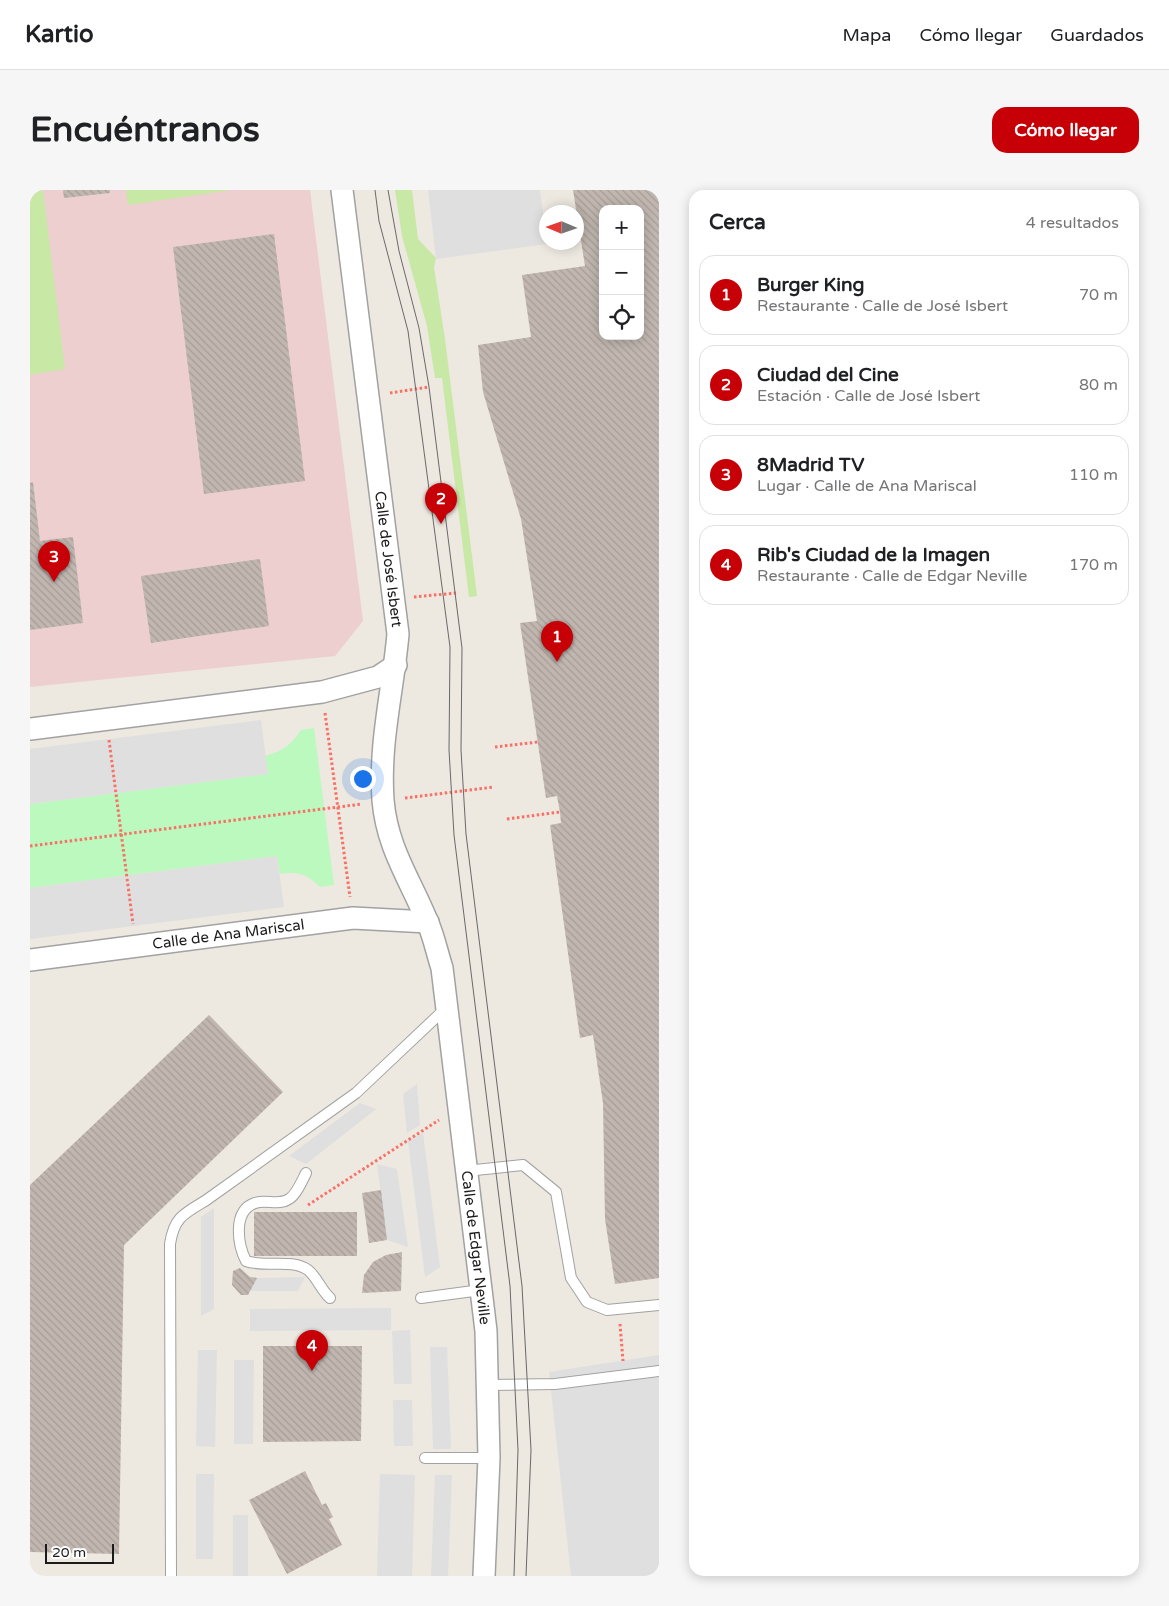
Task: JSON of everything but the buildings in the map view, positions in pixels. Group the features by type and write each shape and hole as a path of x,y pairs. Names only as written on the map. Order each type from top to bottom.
{"street":[{"name":"Calle de José Isbert","path":"342,190 398,634 396,666 383,738 383,801 390,835 401,869 428,922"},
{"path":"30,729 322,692 378,676 396,666"},
{"name":"Calle de Ana Mariscal","path":"30,960 352,918 428,922"},
{"name":"Calle de Edgar Neville","path":"428,922 442,968 486,1331 489,1458 484,1576"}],"lane":[{"path":"171,1576 170,1244 173,1225 184,1214 205,1202 356,1093 446,1008"},
{"path":"466,1171 523,1165 556,1192 571,1278 587,1302 607,1310 659,1305"},
{"path":"306,1173 291,1199 281,1202 255,1203 245,1209 240,1219 240,1248 246,1261 255,1264 300,1266 310,1271 322,1291 330,1298"},
{"path":"421,1298 481,1290"},
{"path":"487,1384 555,1384 659,1371"},
{"path":"424,1458 489,1458"}],"path":[{"path":"368,396 429,387"},
{"path":"395,600 456,593"},
{"path":"322,692 352,918"},
{"path":"106,719 136,946"},
{"path":"495,747 538,742"},
{"path":"30,846 494,787"},
{"path":"506,819 560,812"},
{"path":"305,1207 459,1107"},
{"path":"618,1309 624,1375"}],"shaded area":[{"path":"30,190 310,190 363,621 335,656 30,687"},
{"path":"428,190 540,190 542,205 539,205 539,245 436,259"},
{"path":"261,720 268,774 30,804 30,749"},
{"path":"277,856 284,907 30,939 30,888"},
{"path":"417,1084 420,1125 407,1133 403,1094"},
{"path":"360,1103 376,1109 306,1164 289,1156"},
{"path":"423,1133 440,1267 425,1277 408,1141"},
{"path":"377,1164 397,1169 408,1247 387,1240"},
{"path":"214,1208 214,1309 201,1316 201,1217"},
{"path":"305,1277 298,1291 249,1291 257,1278"},
{"path":"391,1308 391,1330 250,1331 250,1309"},
{"path":"410,1330 412,1384 394,1384 392,1331"},
{"path":"430,1347 447,1347 451,1449 433,1449"},
{"path":"198,1350 217,1350 215,1447 196,1446"},
{"path":"659,1355 659,1576 571,1576 549,1372"},
{"path":"234,1360 254,1360 253,1444 234,1444"},
{"path":"393,1400 412,1400 413,1446 394,1446"},
{"path":"196,1474 214,1474 213,1559 196,1559"},
{"path":"380,1474 415,1475 412,1576 377,1576"},
{"path":"435,1475 452,1475 448,1576 431,1576"},
{"path":"233,1515 248,1515 248,1576 233,1576"}],"green space":[{"path":"30,190 43,190 65,369 30,375"},
{"path":"126,190 232,190 128,205"},
{"path":"395,190 412,190 418,239 436,258 434,267 445,339 477,596 469,597 442,378 435,378 427,326 402,236"},
{"path":"314,728 334,885 320,887 302,874 280,874 277,856 30,888 30,804 268,774 265,756 286,747 301,730"}],"tram line":[{"path":"375,190 379,221 408,331 450,647 449,750 454,835 510,1286 518,1450 514,1576"},
{"path":"388,190 399,251 419,328 429,387 462,648 461,750 466,834 522,1286 531,1450 526,1576"}],"place":[{"name":"Ciudad del Cine","path":"441,524"},
{"name":"8Madrid TV","path":"54,582"},
{"name":"Burger King","path":"557,662"},
{"name":"Rib's Ciudad de la Imagen","path":"312,1371"}]}
